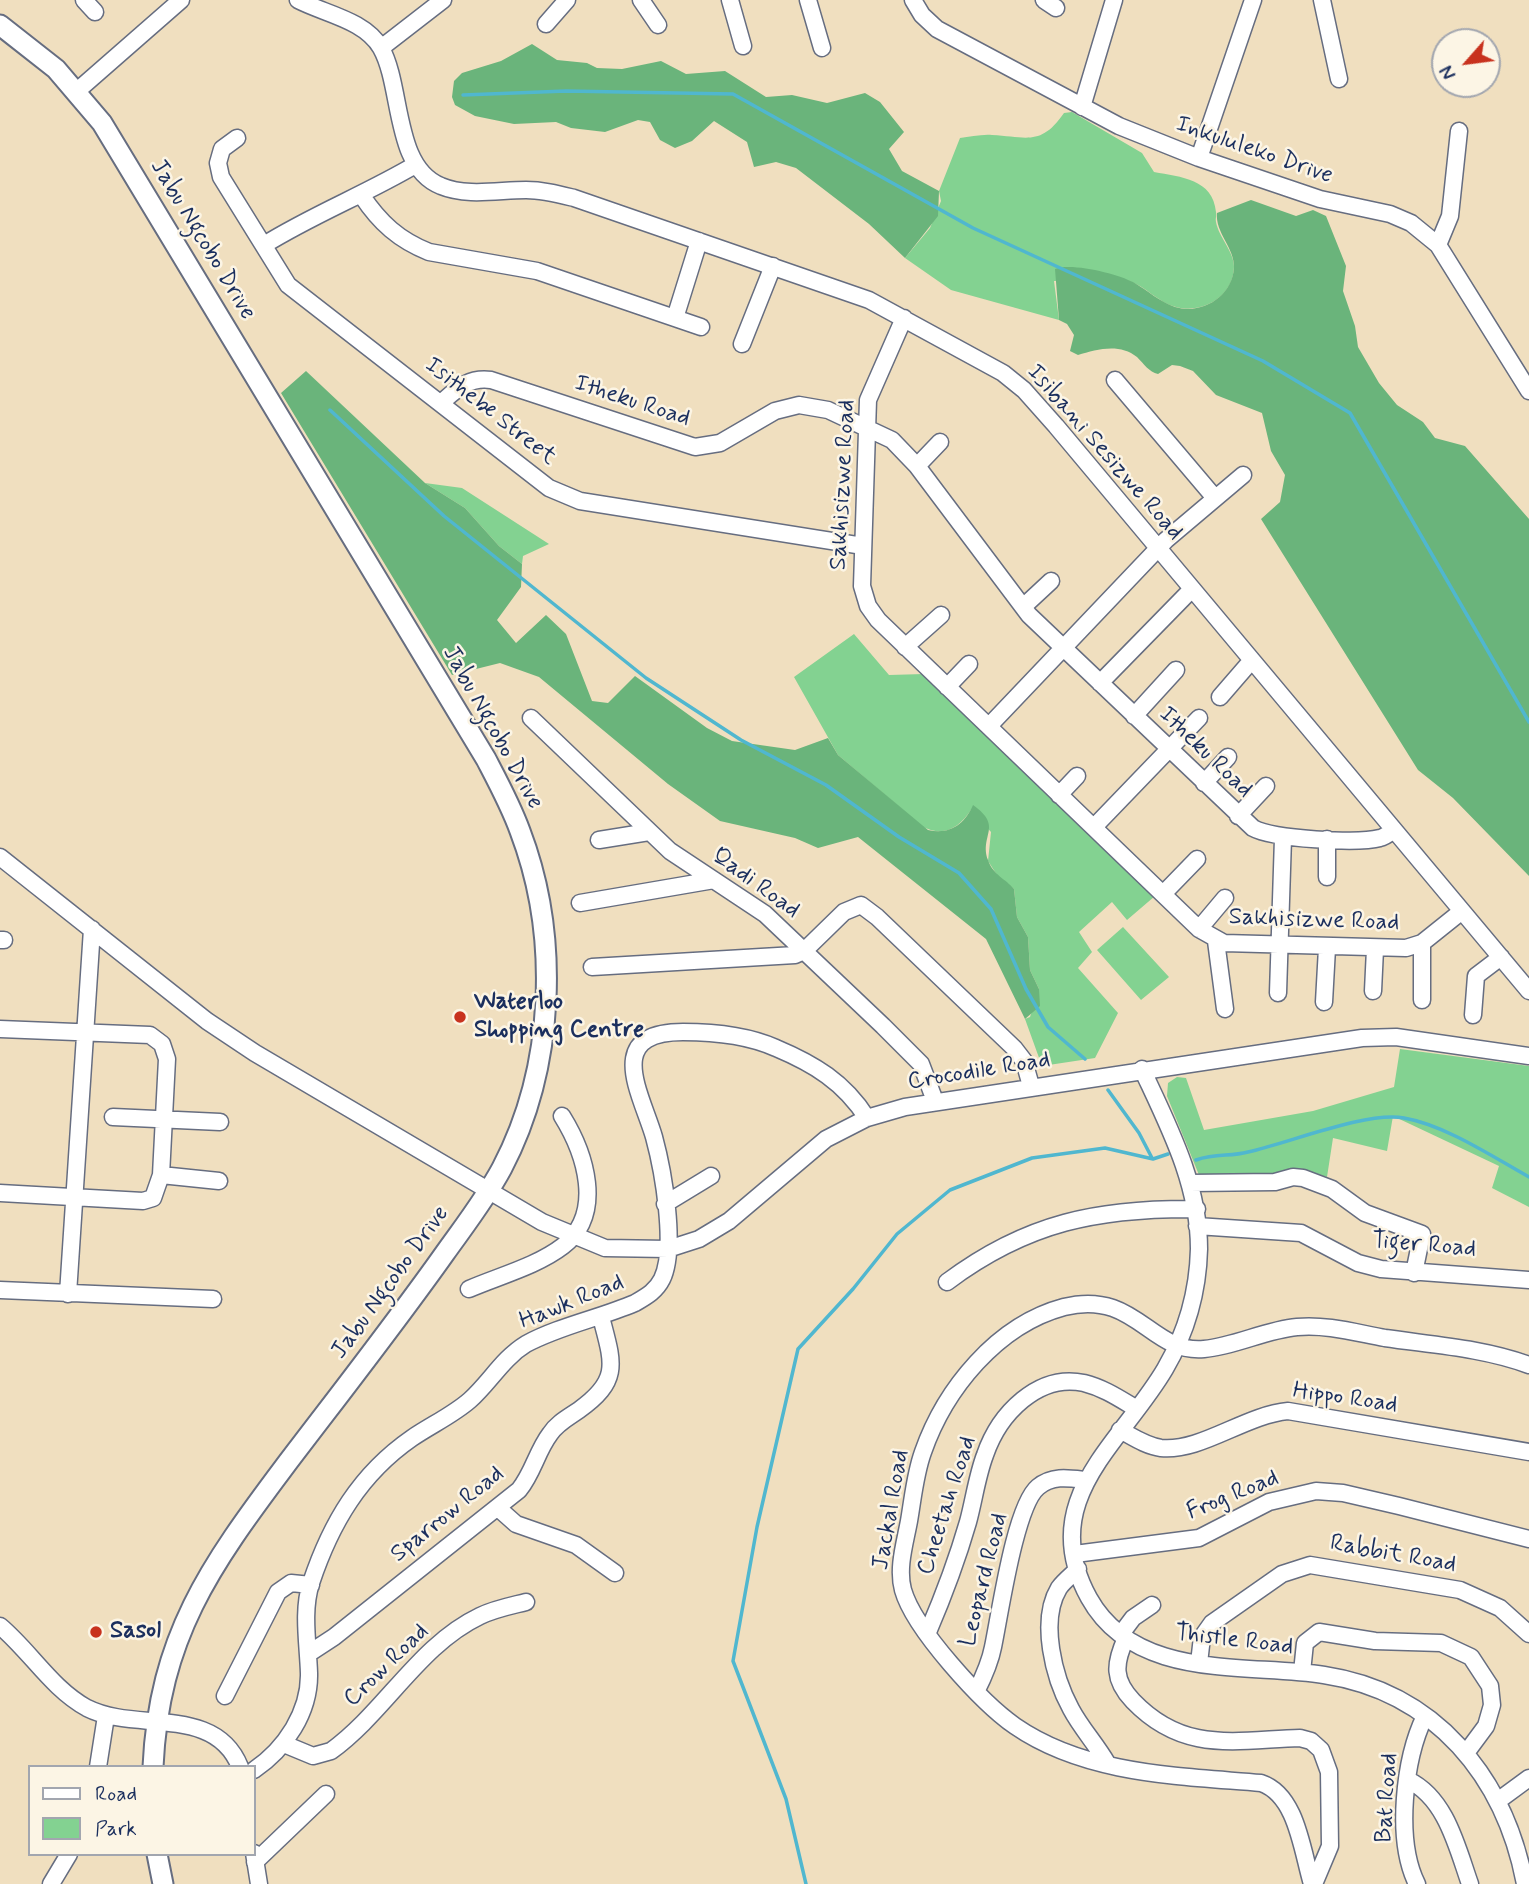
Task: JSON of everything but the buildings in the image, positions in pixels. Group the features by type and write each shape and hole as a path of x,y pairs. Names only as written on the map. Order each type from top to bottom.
{"main road":[{"name":"Jabu Ngcobo Drive","path":"0,25 56,69 77,91 125,158 472,736 520,830 540,901 546,967 542,1037 529,1098 503,1166 488,1192 214,1564 197,1594 169,1660 153,1765"},
{"path":"157,1856 163,1884"}],"street":[{"path":"77,91 181,0"},
{"path":"264,246 308,220 362,196 415,165 381,48 357,26 299,0"},
{"path":"381,48 443,0"},
{"path":"546,24 567,0"},
{"path":"641,0 659,25"},
{"path":"730,0 743,46"},
{"path":"808,0 822,48"},
{"name":"Inkululeko Drive","path":"913,0 922,15 937,29 1082,107 1199,158 1320,199 1401,217 1438,246 1529,391"},
{"path":"1082,107 1114,0"},
{"path":"1199,158 1253,0"},
{"path":"1322,0 1339,79"},
{"path":"1438,246 1450,216 1459,131"},
{"name":"Isithebe Street","path":"237,138 222,149 219,172 280,276 298,294 442,402 540,481 570,498 863,546"},
{"name":"Isibani Sesizwe Road","path":"415,165 430,180 449,189 556,193 851,293 904,318 1013,381 1056,426 1529,991"},
{"path":"362,196 378,220 404,240 429,252 537,271 701,327"},
{"path":"675,318 699,241"},
{"path":"742,345 773,266"},
{"name":"Sakhisizwe Road","path":"904,318 870,393 862,586 865,599 878,620 1199,929 1216,941 1278,947 1406,948 1422,943 1462,911"},
{"name":"Itheku Road","path":"442,402 466,382 481,378 695,447 720,443 775,411 799,405 828,410 868,426 892,440 917,466 1023,607 1238,816 1259,831 1283,838 1377,839 1394,830"},
{"path":"1115,380 1214,498"},
{"path":"917,466 940,442"},
{"path":"989,726 1159,549 1243,475"},
{"path":"1023,607 1051,581"},
{"path":"1100,683 1192,589"},
{"path":"905,647 941,615"},
{"path":"1220,697 1252,660"},
{"path":"947,687 969,664"},
{"path":"1135,716 1176,670"},
{"name":"Qadi Road","path":"531,718 677,857 765,914 917,1059 925,1072 935,1101"},
{"path":"1094,827 1199,718"},
{"path":"1204,782 1228,757"},
{"path":"1059,795 1077,776"},
{"path":"1238,816 1266,786"},
{"path":"599,840 649,832"},
{"path":"1278,993 1283,838"},
{"path":"1327,839 1327,877"},
{"name":"Crocodile Road","path":"0,857 207,1021 245,1047 488,1192 572,1237 605,1248 668,1250 713,1232 808,1152 867,1118 935,1101 1362,1038 1396,1037 1529,1056"},
{"path":"1163,894 1197,859"},
{"path":"580,902 714,880"},
{"name":"Sakhisizwe Road","path":"1199,929 1225,898"},
{"path":"592,967 786,956 804,951 848,909 857,905 866,908 1014,1048 1024,1061 1031,1086"},
{"path":"68,1294 92,929"},
{"path":"1216,941 1225,1009"},
{"path":"1422,943 1422,1000"},
{"path":"1324,1002 1327,948"},
{"path":"1373,991 1375,949"},
{"path":"1473,1015 1472,990 1476,976 1501,957"},
{"path":"0,1029 150,1035 162,1044 167,1059 161,1175 157,1194 149,1200 0,1194"},
{"name":"Hawk Road","path":"256,1768 284,1744 304,1702 309,1676 311,1585 343,1509 382,1461 470,1399 519,1349 542,1337 635,1303 658,1286 664,1275 668,1250 665,1204 656,1147 636,1090 632,1068 638,1048 649,1038 676,1032 719,1034 774,1046 838,1081 867,1118"},
{"name":"Thistle Road","path":"1142,1069 1190,1183 1197,1209 1195,1289 1176,1347 1137,1409 1085,1480 1074,1520 1077,1561 1090,1598 1123,1636 1171,1659 1199,1664 1302,1672 1370,1686 1425,1716 1466,1753 1499,1800 1513,1836 1525,1884"},
{"path":"469,1289 552,1253 572,1237 585,1212 588,1191 581,1158 562,1116"},
{"path":"114,1117 220,1122"},
{"path":"161,1175 219,1181"},
{"path":"665,1204 711,1176"},
{"path":"1190,1183 1275,1182 1293,1177 1332,1189 1365,1213 1422,1234 1414,1273"},
{"path":"947,1282 998,1248 1068,1219 1145,1208 1197,1209"},
{"name":"Tiger Road","path":"1198,1226 1301,1233 1358,1263 1414,1273 1529,1280"},
{"path":"0,1290 213,1299"},
{"name":"Jackal Road","path":"1176,1347 1132,1315 1101,1306 1078,1305 1046,1313 1011,1332 961,1381 924,1448 901,1579 907,1602 976,1692 1002,1716 1032,1737 1107,1763 1166,1776 1261,1783 1276,1789 1286,1801 1313,1884"},
{"name":"Sparrow Road","path":"308,1654 334,1637 430,1558 498,1508 528,1480 550,1432 594,1399 608,1384 612,1364 601,1317"},
{"path":"1176,1347 1209,1348 1278,1329 1315,1326 1489,1353 1529,1365"},
{"name":"Cheetah Road","path":"928,1632 963,1539 985,1454 999,1427 1017,1404 1048,1385 1070,1382 1094,1386 1137,1409"},
{"name":"Hippo Road","path":"1120,1430 1152,1446 1175,1447 1259,1416 1296,1412 1529,1452"},
{"name":"Leopard Road","path":"976,1692 991,1654 1010,1559 1028,1503 1039,1486 1048,1481 1066,1478 1085,1480"},
{"name":"Frog Road","path":"1077,1561 1199,1538 1269,1502 1316,1492 1343,1493 1529,1539"},
{"path":"498,1508 516,1524 576,1545 615,1573"},
{"path":"1077,1561 1055,1598 1050,1625 1052,1649 1070,1707 1107,1763"},
{"name":"Rabbit Road","path":"1199,1664 1202,1637 1212,1623 1282,1574 1310,1565 1460,1590 1500,1608 1529,1634"},
{"path":"225,1696 278,1592 291,1583 311,1585"},
{"name":"Crow Road","path":"284,1744 313,1756 331,1751 423,1660 461,1628 495,1610 526,1602"},
{"path":"1152,1605 1133,1618 1123,1636 1116,1666 1119,1682 1144,1712 1167,1728 1216,1742 1300,1738 1311,1741 1321,1750 1328,1772 1330,1846 1313,1884"},
{"path":"0,1626 65,1691 85,1707 106,1716 210,1731 225,1741 239,1765"},
{"path":"1302,1672 1305,1643 1319,1632 1375,1641 1441,1643 1462,1651 1478,1665 1492,1696 1486,1726 1466,1753"},
{"path":"98,1765 106,1716"},
{"name":"Bat Road","path":"1417,1884 1405,1848 1408,1780 1414,1744 1425,1716"},
{"path":"1499,1800 1529,1778"},
{"path":"1408,1780 1420,1787 1442,1813 1470,1884"},
{"path":"259,1884 254,1858 326,1794"},
{"path":"51,1884 68,1856"}],"green space":[{"path":"532,44 557,60 587,63 597,68 622,69 661,61 686,74 725,71 766,97 792,95 827,103 865,93 880,102 904,132 889,149 902,171 939,191 938,216 905,258 869,224 796,168 776,162 754,167 747,142 714,121 692,141 675,148 660,140 650,122 638,120 605,132 571,128 556,122 514,124 475,116 455,105 452,97 454,81 462,73 501,61"},
{"path":"1072,112 1142,153 1154,172 1185,178 1202,186 1209,193 1214,201 1218,228 1232,255 1234,267 1223,294 1206,305 1186,308 1170,305 1135,283 1120,279 1102,277 1054,281 1059,320 951,290 905,258 930,228 941,201 939,191 960,138 988,135 1033,137 1048,131 1064,113"},
{"path":"1251,200 1296,216 1313,210 1326,216 1346,266 1343,291 1355,326 1358,347 1379,383 1397,405 1423,422 1435,438 1465,446 1529,519 1529,876 1453,798 1418,770 1261,519 1280,502 1285,475 1271,451 1262,413 1216,395 1193,371 1180,366 1172,365 1158,374 1149,370 1137,357 1123,350 1101,349 1078,355 1070,351 1074,335 1067,324 1059,320 1055,269 1072,267 1106,273 1133,282 1175,307 1185,309 1205,306 1222,295 1232,278 1234,268 1219,227 1217,213"},
{"path":"306,371 425,483 465,508 499,546 522,564 521,587 497,620 516,643 546,615 566,634 592,701 608,703 635,676 707,728 732,741 795,750 828,738 838,755 928,830 943,831 956,826 966,818 973,805 987,819 989,825 986,851 990,865 1014,889 1017,917 1028,937 1030,970 1039,989 1040,1006 1025,1019 986,939 858,837 818,848 795,838 720,821 668,784 539,677 500,663 452,675 281,393"},
{"path":"425,483 462,488 549,544 523,556 522,564 499,546 465,508"},
{"path":"854,634 889,675 924,674 1155,896 1127,920 1112,902 1079,932 1092,952 1078,968 1118,1013 1095,1058 1042,1066 1025,1019 1030,1017 1039,989 1030,970 1028,937 1017,917 1014,889 999,878 988,861 991,832 971,810 961,822 950,829 938,831 923,827 838,755 794,677"},
{"path":"1123,927 1169,977 1141,1000 1097,950"},
{"path":"1400,1049 1529,1066 1529,1207 1492,1188 1499,1166 1393,1116 1387,1151 1333,1138 1327,1177 1296,1168 1269,1176 1199,1175 1167,1096 1168,1083 1177,1077 1186,1078 1204,1130 1313,1111 1394,1087"}],"waterway":[{"path":"463,95 566,91 733,94 973,228 1263,361 1350,413 1529,722"},
{"path":"330,410 444,516 646,678 741,740 826,785 899,837 959,873 991,909 1026,989 1048,1027 1085,1059"},
{"path":"1108,1090 1139,1133 1152,1158"},
{"path":"1196,1160 1265,1148 1349,1123 1388,1117 1404,1118 1436,1127 1529,1177"},
{"path":"806,1884 786,1799 733,1661 757,1527 798,1349 853,1289 897,1234 950,1190 1032,1158 1105,1148 1153,1159 1168,1154"}],"place":[{"name":"Waterloo Shopping Centre","path":"460,1017"},
{"name":"Sasol","path":"96,1632"}]}
